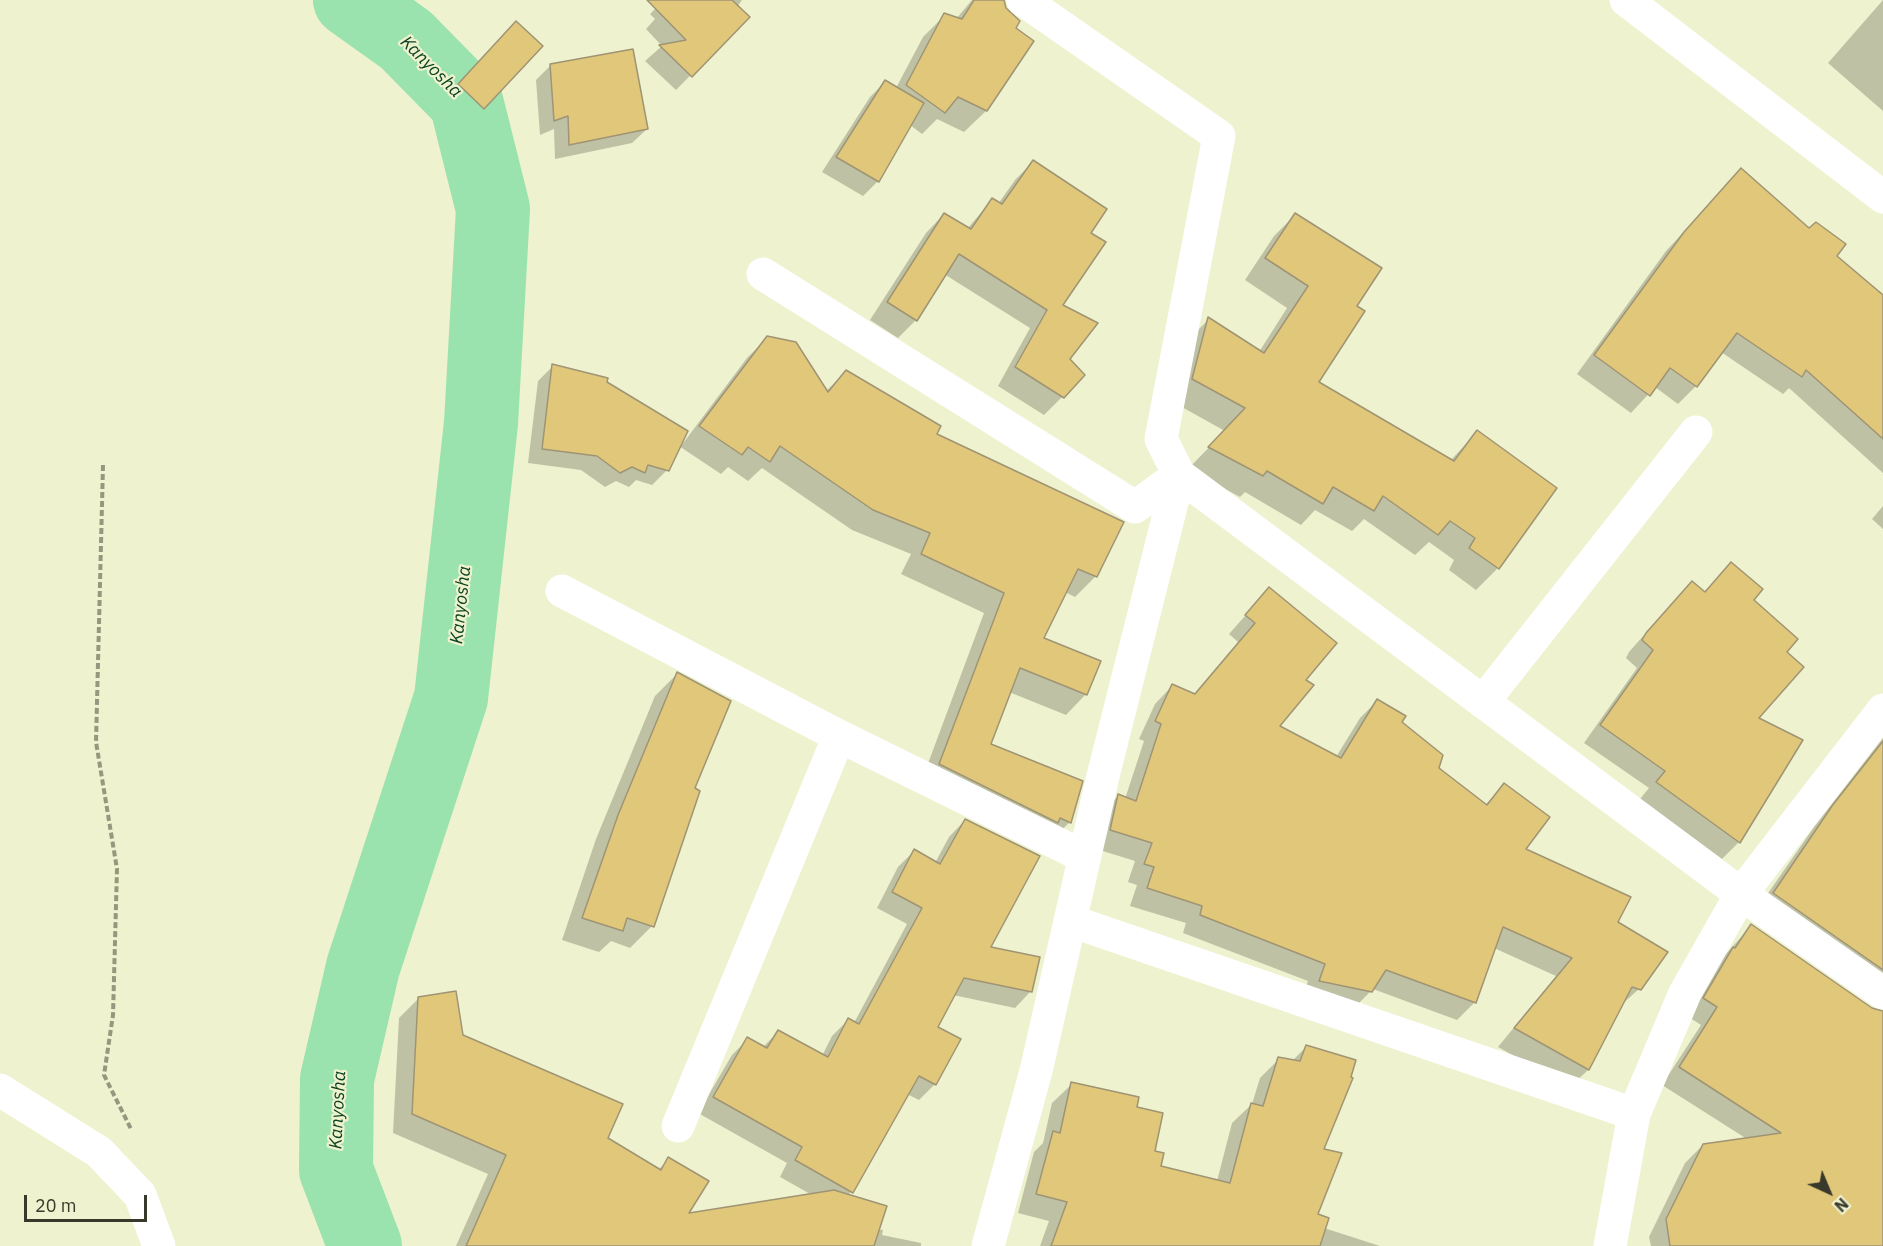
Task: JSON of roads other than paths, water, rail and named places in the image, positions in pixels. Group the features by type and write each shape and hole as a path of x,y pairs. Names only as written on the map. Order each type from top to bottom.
{"street":[{"path":"1023,0 1219,136 1161,439 1179,475 1741,894 1883,993"},
{"path":"1626,0 1883,197"},
{"path":"763,274 1135,507 1179,475"},
{"path":"1483,702 1696,432"},
{"path":"988,1246 1036,1071 1085,858 1179,475"},
{"path":"562,591 839,736 1085,858"},
{"path":"1610,1246 1634,1114 1685,993 1741,894 1883,710"},
{"path":"678,1126 839,736"},
{"path":"1071,921 1634,1114"},
{"path":"0,1090 99,1152 140,1195 159,1246"}],"waterway":[{"name":"Kanyosha","path":"350,0 406,40 466,101 493,209 481,423 451,698 363,967 337,1079 336,1170 365,1246"}]}
